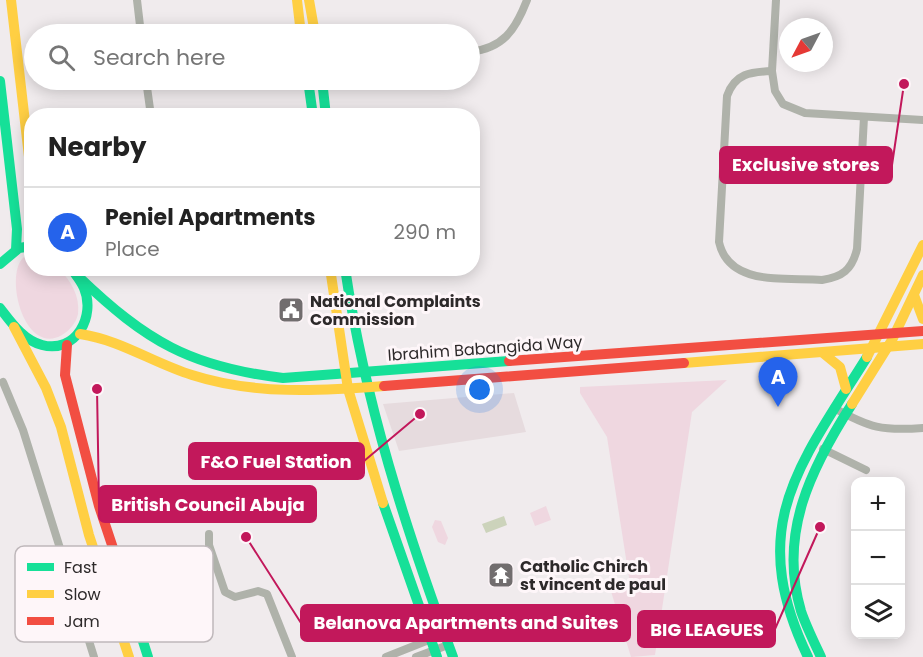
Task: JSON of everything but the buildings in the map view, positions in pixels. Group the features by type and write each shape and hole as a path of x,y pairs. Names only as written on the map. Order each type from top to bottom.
{"main road":[{"path":"11,0 24,113"},
{"path":"297,0 300,24"},
{"path":"309,0 313,24"},
{"path":"0,81 17,229 5,257"},
{"path":"309,90 312,108"},
{"path":"323,90 325,108"},
{"path":"808,657 786,603 782,574 782,527 795,475 834,408 873,348 923,245"},
{"path":"5,257 24,249"},
{"path":"821,657 800,609 792,560 801,496 823,449 888,347 923,275"},
{"path":"331,276 348,389 382,504 436,654"},
{"path":"346,276 364,388 395,499 453,657"},
{"path":"7,320 37,345 48,347 67,345 80,334 87,314 85,289 79,277"},
{"name":"Ibrahim Babangida Way","path":"79,277 143,334 171,350 201,363 240,373 283,378 923,331"},
{"path":"914,295 923,319"},
{"path":"0,308 46,388 61,428 93,546"},
{"name":"Ibrahim Babangida Way","path":"80,334 97,335 190,374 239,387 291,391 364,388 923,344"},
{"path":"67,345 63,365 65,375 99,506 112,546"},
{"path":"820,352 832,357 843,368 846,389"},
{"path":"124,642 129,657"},
{"path":"143,642 148,657"}],"street":[{"path":"137,0 140,24"},
{"path":"480,50 500,44 511,30 527,0"},
{"path":"776,0 772,71 775,91 789,108 805,113 923,120"},
{"path":"772,71 742,75 735,81 727,96 719,242 727,261 741,273 822,280 848,270 857,249 864,117"},
{"path":"148,90 151,108"},
{"path":"3,382 23,430 59,546"},
{"path":"834,408 884,430 923,428"},
{"path":"823,449 866,470"},
{"path":"209,534 209,546"},
{"path":"213,557 225,592 236,597 258,591 267,594 292,657"},
{"path":"386,657 430,639 446,639"},
{"path":"416,657 436,654 446,639"},
{"path":"89,642 94,657"}],"shaded area":[{"path":"24,258 24,276 65,276 71,284 76,295 78,314 72,326 62,335 47,339 35,333 26,321 19,305 16,287 17,271"},
{"path":"727,380 692,412 655,655 631,657 610,588 630,584 607,437 580,393 580,387"},
{"path":"514,393 526,432 399,451 383,404"},
{"path":"546,506 551,520 535,526 530,513"},
{"path":"504,516 507,525 486,533 482,524"},
{"path":"435,520 441,521 448,538 445,545 438,542 432,527"}],"traffic: fast":[{"path":"0,81 17,229 16,250"},
{"path":"309,90 312,108"},
{"path":"323,90 325,108"},
{"path":"0,264 19,248 24,247"},
{"path":"0,308 18,330 35,343 54,346 65,344 80,330 87,310 84,288 77,276"},
{"path":"346,276 364,368 389,466 419,562 453,657"},
{"path":"79,277 126,318 171,347 221,367 250,373 283,378 509,361"},
{"path":"808,657 790,611 781,570 781,533 788,499 802,465 820,431 867,357"},
{"path":"821,657 801,611 795,583 796,529 802,503 812,477 852,404"},
{"path":"383,503 437,657"},
{"path":"143,642 148,657"}],"traffic: slow":[{"path":"11,0 24,113"},
{"path":"297,0 300,24"},
{"path":"309,0 313,24"},
{"path":"867,357 923,245"},
{"path":"852,404 892,340 923,275"},
{"path":"331,276 348,389 383,503"},
{"path":"914,295 923,319"},
{"path":"14,327 46,388 61,427 93,546"},
{"path":"80,334 123,346 192,375 239,386 288,390 384,386"},
{"path":"684,363 923,344"},
{"path":"823,353 840,367 846,389"},
{"path":"124,642 129,657"}],"traffic: jam":[{"path":"509,361 923,331"},
{"path":"67,345 65,375 99,506 112,546"},
{"path":"384,386 684,363"}],"place":[{"name":"Exclusive stores","path":"904,84"},
{"name":"National Complaints Commission","path":"291,310"},
{"name":"British Council Abuja","path":"97,389"},
{"name":"Peniel Apartments","path":"778,407"},
{"name":"F&O Fuel Station","path":"420,414"},
{"name":"BIG LEAGUES","path":"820,527"},
{"name":"Belanova Apartments and Suites","path":"246,537"},
{"name":"Catholic Chirch st vincent de paul","path":"501,575"}]}
